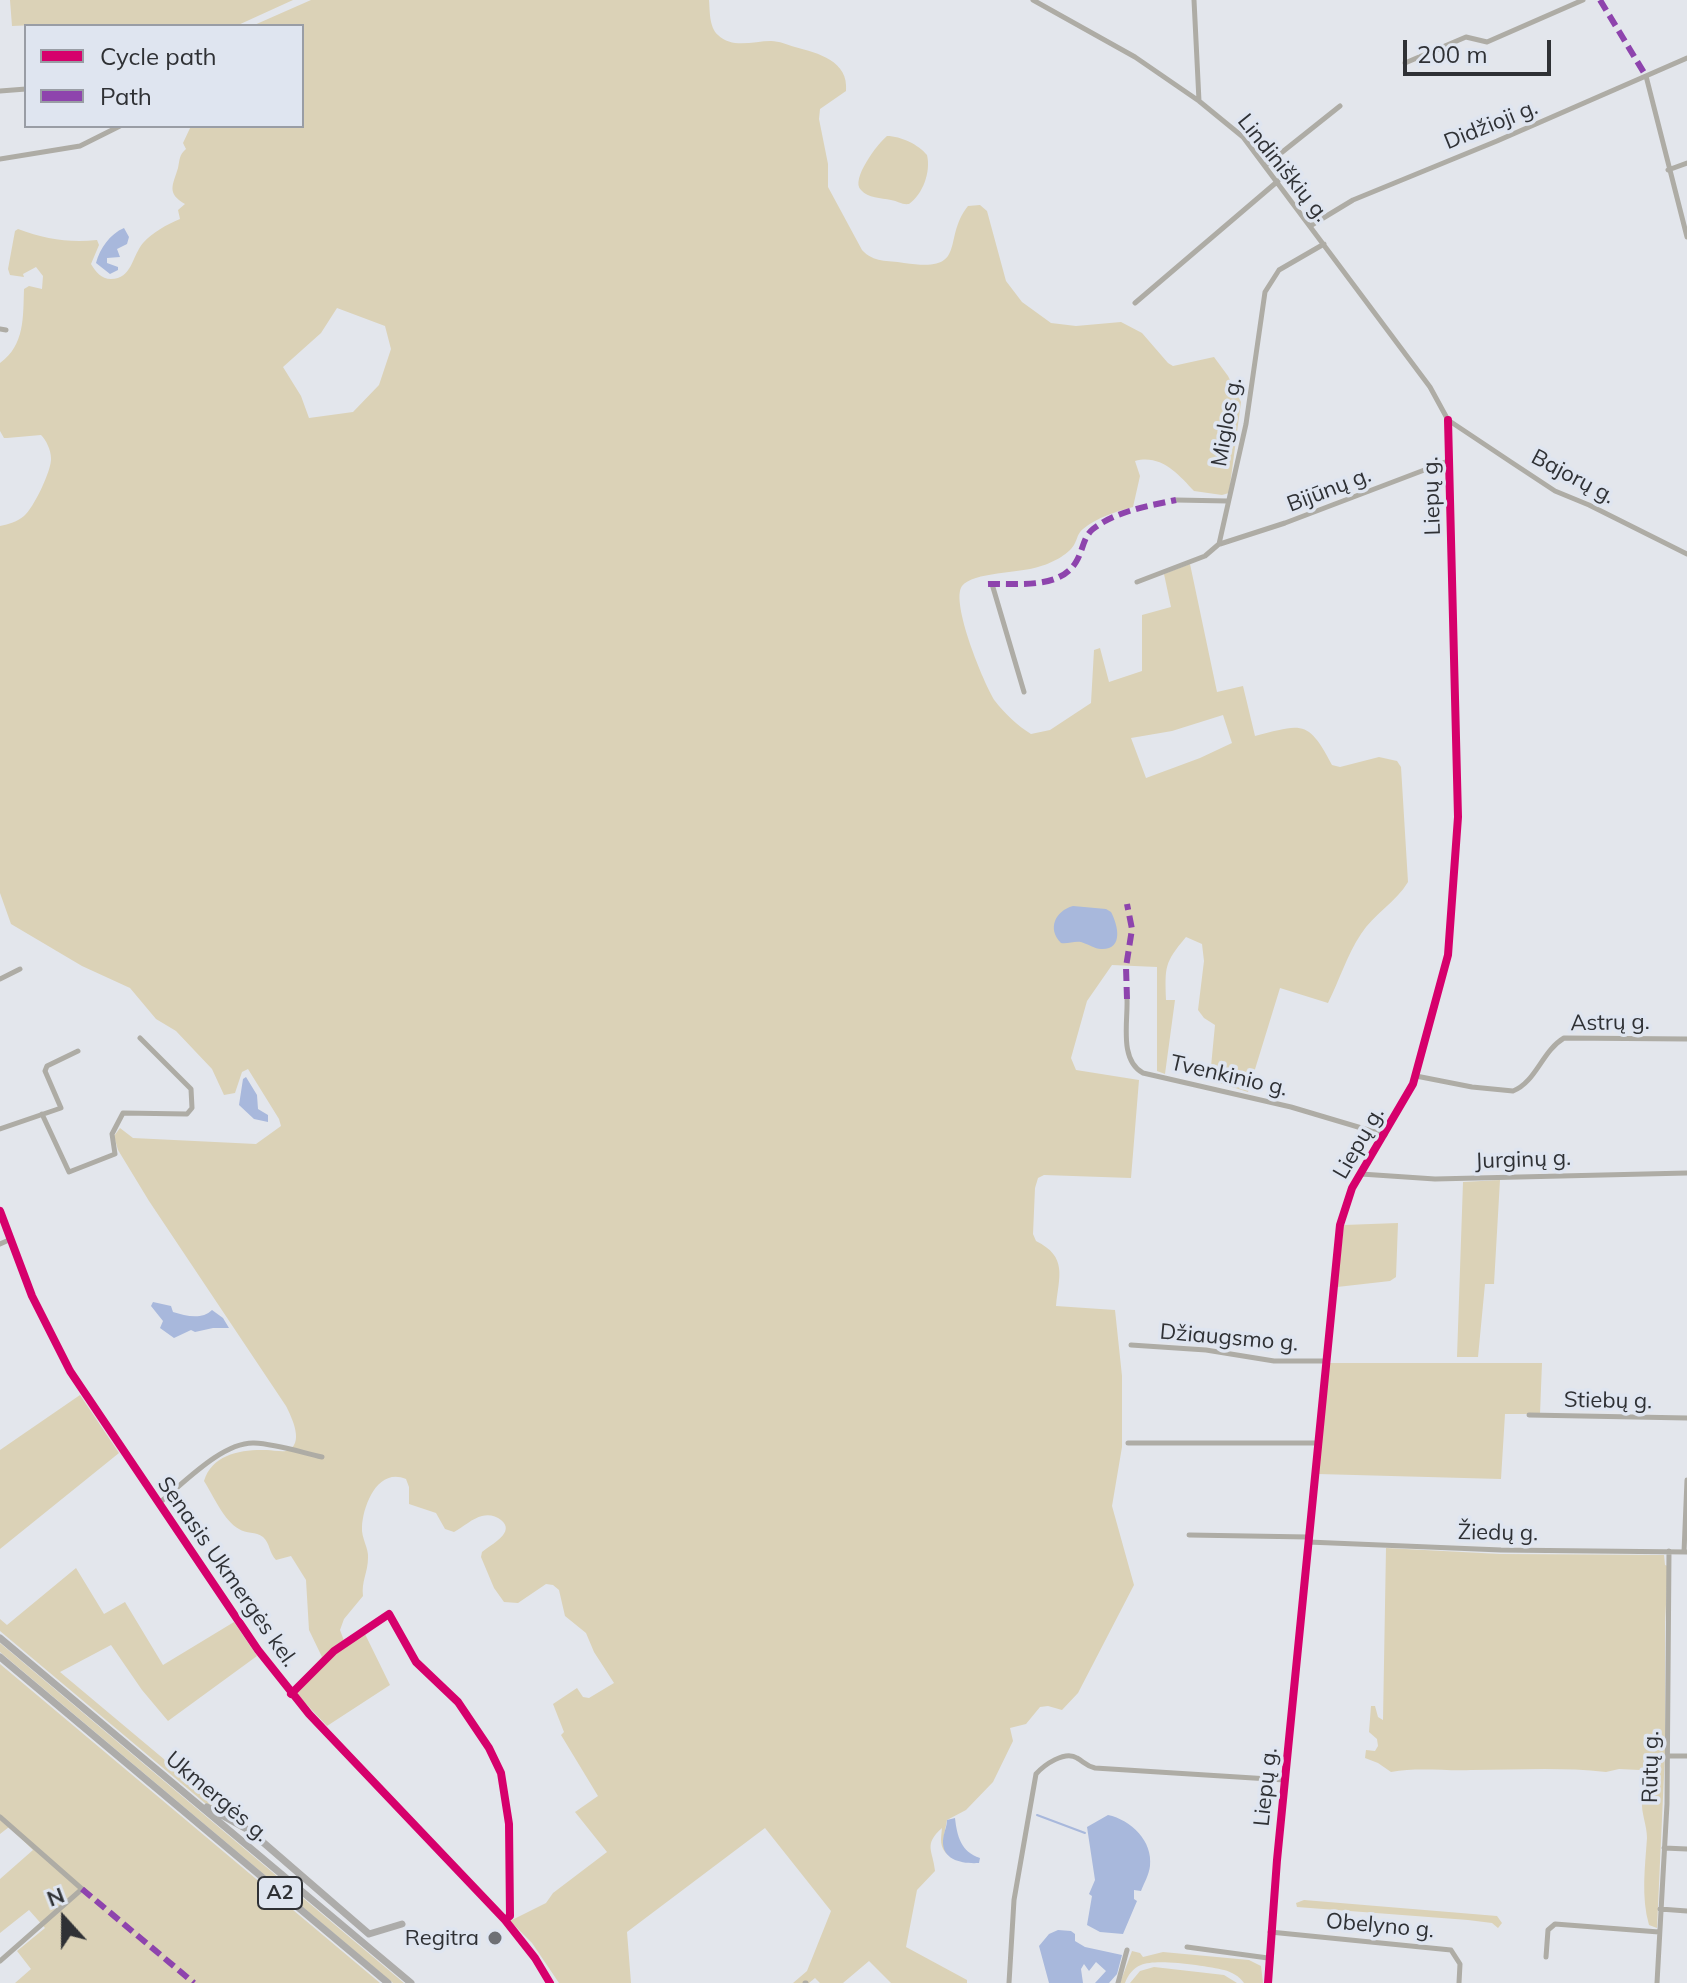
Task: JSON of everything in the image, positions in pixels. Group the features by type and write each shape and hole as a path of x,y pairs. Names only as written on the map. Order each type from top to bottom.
{"highway":[{"name":"Ukmergės g.","path":"0,1638 411,1983"},
{"name":"Ukmergės g.","path":"0,1657 388,1983"},
{"path":"181,1790 250,1831 343,1909 364,1932 369,1934 402,1924"}],"main road":[{"name":"Senasis Ukmergės kel.","path":"0,1211 36,1306 70,1371 258,1650 291,1694 505,1920 550,1983"}],"street":[{"name":"Lindiniškių g.","path":"1033,0 1119,47 1199,101 1243,137 1430,387 1448,420"},
{"path":"1194,0 1199,101"},
{"path":"1405,63 1466,37 1487,42 1583,0"},
{"name":"Didžioji g.","path":"1310,226 1353,200 1687,58"},
{"path":"1646,76 1687,237"},
{"path":"0,91 24,89"},
{"path":"1266,165 1340,106"},
{"path":"0,159 80,146 116,128"},
{"path":"1668,170 1687,163"},
{"path":"1135,303 1278,181"},
{"name":"Miglos g.","path":"1219,544 1246,424 1265,292 1279,270 1324,244"},
{"name":"Liepų g.","path":"1267,1983 1340,1225 1344,1207 1416,1076 1448,955 1457,825 1448,420"},
{"name":"Bajorų g.","path":"1448,420 1555,491 1582,501 1687,554"},
{"name":"Bijūnų g.","path":"1219,544 1285,523 1448,461"},
{"path":"1176,500 1228,501"},
{"path":"1137,582 1205,556 1219,544"},
{"path":"992,584 1024,692"},
{"path":"0,979 20,969"},
{"name":"Tvenkinio g.","path":"1127,999 1128,1057 1135,1069 1291,1107 1385,1135"},
{"path":"42,1114 69,1172 115,1154 112,1134 123,1113 187,1114 192,1108 191,1089 140,1038"},
{"name":"Astrų g.","path":"1416,1076 1513,1091 1526,1083 1549,1051 1564,1038 1687,1039"},
{"path":"0,1129 61,1108 45,1071 47,1066 78,1051"},
{"name":"Jurginų g.","path":"1361,1174 1435,1179 1687,1173"},
{"path":"0,1244 9,1240"},
{"name":"Džiaugsmo g.","path":"1131,1345 1206,1350 1274,1361 1325,1361"},
{"name":"Stiebų g.","path":"1529,1415 1687,1418"},
{"path":"1128,1443 1317,1443"},
{"path":"158,1504 219,1455 237,1445 272,1445 322,1457"},
{"path":"1685,1552 1687,1480"},
{"name":"Žiedų g.","path":"1189,1535 1501,1550 1685,1552"},
{"name":"Rūtų g.","path":"1657,1983 1667,1756 1669,1551"},
{"path":"291,1694 334,1651 389,1614 416,1662 458,1702 489,1748 501,1773 509,1824 510,1916 505,1920"},
{"path":"1009,1983 1012,1912 1022,1842 1036,1774 1042,1767 1070,1755 1095,1768 1285,1780"},
{"path":"1667,1756 1687,1756"},
{"path":"0,1817 82,1889 0,1961"},
{"path":"1664,1848 1687,1849"},
{"path":"1660,1909 1687,1911"},
{"path":"1546,1957 1548,1930 1555,1924 1659,1932"},
{"name":"Obelyno g.","path":"1270,1932 1451,1950 1460,1964 1459,1983"},
{"path":"1187,1947 1268,1958"},
{"path":"1118,1983 1127,1950"}],"shaded area":[{"path":"10,0 293,0 240,24 12,26"},
{"path":"311,0 709,0 713,28 730,42 777,42 830,60 843,72 846,91 820,109 828,187 862,250 886,261 925,265 938,263 951,251 960,219 968,206 980,205 987,211 1006,281 1022,302 1051,323 1076,326 1121,322 1142,333 1173,366 1214,357 1241,402 1229,493 1194,491 1161,463 1135,461 1140,476 1133,507 1107,515 1089,525 1071,549 1043,566 976,578 962,586 960,595 964,625 990,692 999,706 1031,734 1050,730 1091,703 1094,650 1100,648 1109,682 1142,671 1142,615 1171,607 1164,574 1190,564 1217,692 1243,686 1255,736 1283,729 1302,729 1316,739 1332,765 1340,767 1379,757 1397,761 1401,767 1408,882 1361,934 1328,1003 1280,988 1248,1092 1213,1081 1210,1077 1215,1025 1198,1010 1204,961 1202,944 1186,937 1167,966 1166,1000 1175,1000 1165,1074 1157,1071 1157,967 1112,965 1087,1001 1071,1058 1076,1070 1139,1080 1131,1178 1044,1175 1038,1178 1033,1234 1036,1241 1046,1247 1057,1261 1056,1306 1115,1310 1122,1376 1122,1447 1112,1506 1134,1585 1078,1693 1062,1710 1040,1707 1026,1724 1010,1728 1013,1741 993,1782 966,1810 947,1820 943,1841 948,1855 942,1846 942,1828 933,1839 931,1848 935,1871 917,1890 906,1947 967,1980 967,1983 891,1983 869,1961 843,1983 820,1983 815,1978 809,1983 793,1983 807,1971 831,1911 765,1828 627,1932 631,1983 559,1983 532,1943 510,1921 546,1903 553,1893 607,1852 575,1812 598,1796 561,1735 564,1732 553,1704 577,1688 583,1697 589,1698 614,1683 586,1633 565,1616 559,1590 553,1585 546,1584 518,1603 504,1602 494,1588 481,1557 482,1552 496,1542 506,1529 501,1520 492,1516 475,1519 454,1532 445,1529 436,1513 409,1504 406,1479 387,1478 380,1483 369,1499 363,1518 362,1531 368,1558 363,1596 344,1619 340,1630 346,1646 365,1634 390,1685 327,1726 292,1689 322,1657 309,1630 306,1580 291,1556 276,1560 263,1537 242,1531 234,1525 204,1481 214,1465 229,1455 292,1448 296,1437 291,1416 149,1201 118,1150 114,1136 120,1128 133,1138 256,1144 281,1126 279,1119 248,1069 242,1072 235,1093 224,1095 212,1069 176,1031 156,1019 130,988 82,966 11,924 0,893 0,526 16,521 28,512 45,480 51,458 48,445 41,435 4,438 0,431 0,363 18,339 23,320 24,289 29,286 42,289 43,276 36,267 23,274 24,277 10,275 8,269 15,231 18,229 47,238 97,240 99,245 91,264 107,279 118,278 127,271 147,239 180,219 178,210 185,204 175,196 172,188 180,157 186,149 183,143 190,128 304,128 304,24 257,24","holes":["337,308 385,326 391,349 379,385 353,412 309,418 301,396 283,367 321,333","1223,715 1232,743 1146,778 1131,738 1172,731"]},
{"path":"887,136 909,142 927,155 925,182 909,204 871,196 864,193 859,185 866,162"},
{"path":"1500,1180 1494,1284 1485,1284 1478,1357 1457,1357 1463,1182"},
{"path":"1398,1223 1396,1277 1390,1281 1337,1287 1344,1225"},
{"path":"1329,1363 1542,1363 1540,1414 1505,1414 1501,1479 1318,1474"},
{"path":"80,1395 119,1453 0,1549 0,1450"},
{"path":"1386,1548 1500,1554 1664,1555 1665,1565 1668,1566 1665,1753 1657,1928 1649,1925 1645,1904 1647,1838 1640,1770 1421,1769 1391,1772 1365,1758 1366,1750 1375,1751 1378,1746 1377,1739 1369,1732 1371,1706 1375,1706 1378,1717 1383,1720"},
{"path":"76,1568 104,1614 125,1602 163,1665 234,1622 257,1656 168,1721 111,1645 60,1672 233,1817 215,1811 206,1804 0,1631 0,1619 7,1625"},
{"path":"0,1643 404,1983 393,1983 0,1652"},
{"path":"0,1664 380,1983 15,1983 31,1969 17,1951 45,1928 29,1910 0,1933 0,1879 33,1850 9,1827 0,1834"},
{"path":"1304,1900 1497,1916 1502,1923 1498,1928 1492,1923 1468,1920 1297,1907 1296,1903"},
{"path":"1132,1951 1143,1957 1163,1952 1249,1960 1261,1966 1263,1983 1244,1983 1233,1973 1216,1968 1158,1962 1138,1966 1125,1983 1120,1983"},
{"path":"1154,1967 1224,1975 1237,1983 1130,1983 1140,1971"}],"water":[{"path":"124,228 129,237 127,244 117,249 120,257 107,258 107,263 118,267 110,274 96,263 106,242"},
{"path":"1073,906 1111,912 1117,930 1113,945 1101,949 1081,942 1061,943 1054,932 1055,921 1062,912"},
{"path":"246,1077 257,1095 258,1109 268,1115 268,1122 254,1119 239,1105 243,1079"},
{"path":"153,1302 171,1306 173,1312 188,1316 204,1315 212,1310 223,1318 229,1328 191,1330 174,1338 160,1328 163,1321 151,1306"},
{"path":"1108,1815 1125,1822 1139,1833 1150,1857 1149,1873 1141,1891 1134,1890 1137,1901 1123,1934 1100,1932 1087,1925 1092,1896 1089,1894 1095,1880 1087,1827"},
{"path":"955,1818 961,1842 968,1852 980,1858 979,1863 961,1862 946,1853 943,1841 947,1820"},
{"path":"1058,1930 1071,1931 1075,1934 1075,1941 1085,1947 1122,1955 1117,1974 1109,1983 1095,1983 1106,1971 1096,1962 1089,1971 1084,1964 1081,1969 1083,1983 1049,1983 1039,1946 1049,1934"}],"waterway":[{"path":"1037,1815 1085,1833"}],"marked path":[{"path":"1600,0 1646,76"},
{"path":"988,584 1036,583 1059,577 1076,562 1087,536 1102,523 1133,510 1176,500"},
{"path":"1127,904 1132,929 1126,967 1127,999"},
{"path":"82,1889 194,1983"}],"cycle path":[{"path":"1268,1983 1277,1860 1340,1225 1352,1188 1413,1084 1448,955 1458,817 1448,420"},
{"path":"0,1211 32,1296 70,1371 258,1650 309,1714 505,1920 550,1983"},
{"path":"291,1694 334,1651 389,1614 416,1662 458,1702 489,1748 501,1773 509,1824 510,1916 505,1920"}],"place":[{"name":"Regitra","path":"495,1938"}]}
